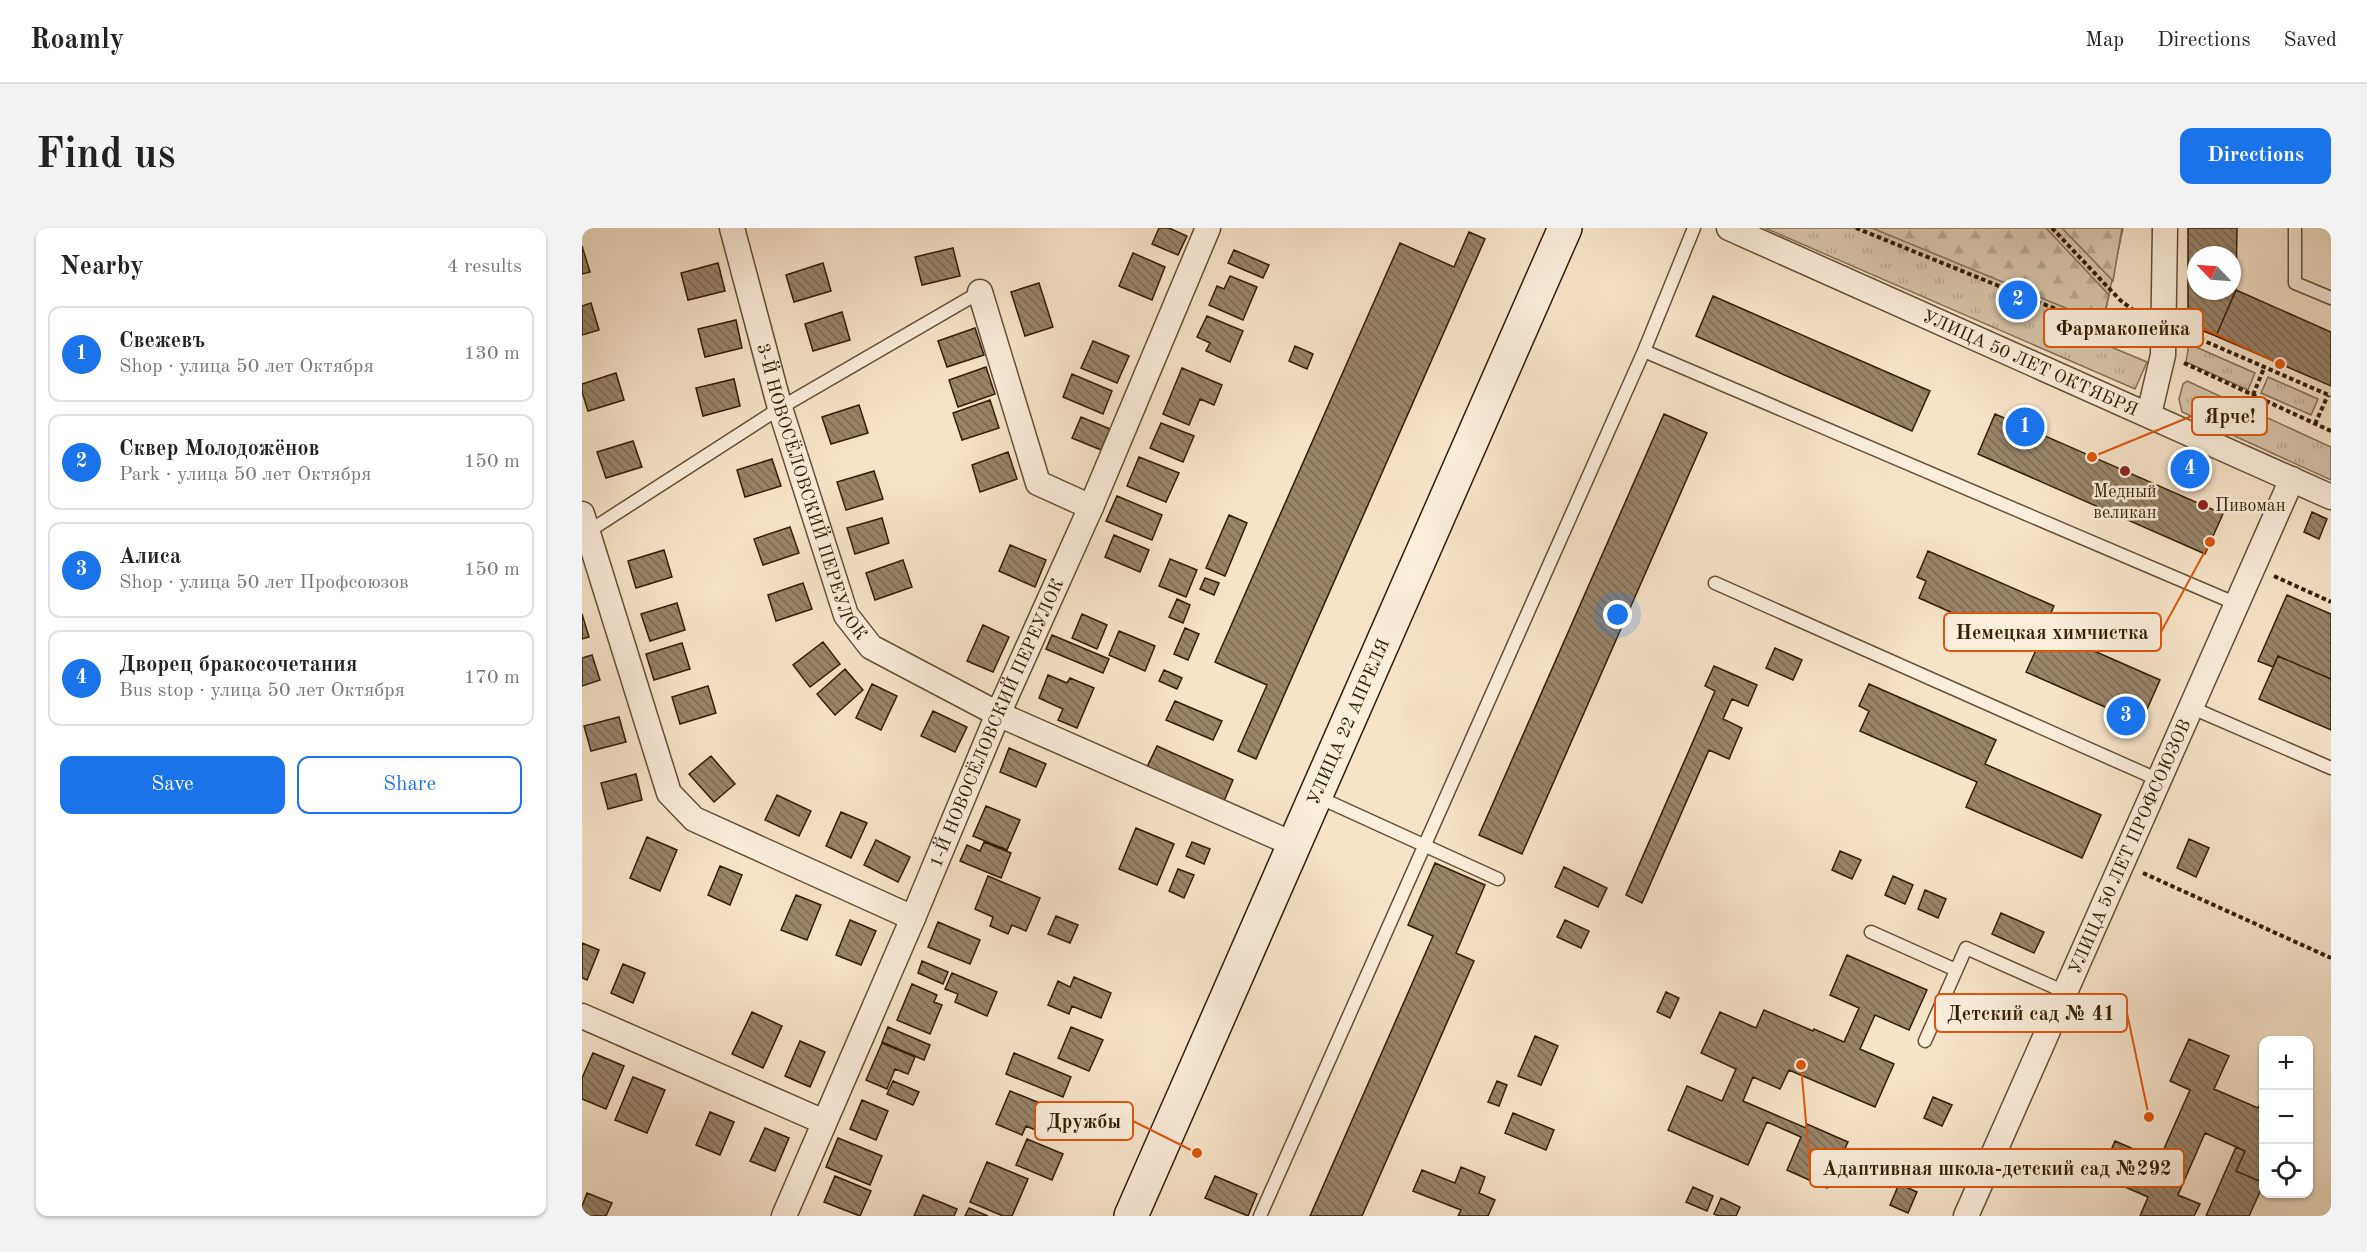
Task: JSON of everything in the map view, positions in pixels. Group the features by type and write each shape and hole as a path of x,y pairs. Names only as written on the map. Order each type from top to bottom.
{"main road":[{"name":"УЛИЦА 22 АПРЕЛЯ","path":"1136,1212 1565,228"}],"street":[{"name":"3-Й НОВОСЁЛОВСКИЙ ПЕРЕУЛОК","path":"732,228 780,408 846,615 871,647 998,714 1295,844"},
{"name":"1-Й НОВОСЁЛОВСКИЙ ПЕРЕУЛОК","path":"784,1216 913,918 998,714 1091,507 1208,228"},
{"name":"УЛИЦА 50 ЛЕТ ОКТЯБРЯ","path":"1729,228 2331,496"},
{"path":"2149,414 2163,355 2165,228"},
{"path":"980,292 1038,483 1091,507"},
{"name":"УЛИЦА 50 ЛЕТ ПРОФСОЮЗОВ","path":"1966,1216 2292,479"},
{"path":"584,527 669,793 694,819 913,918"},
{"path":"582,1016 824,1122"}],"lane":[{"path":"1260,1216 1644,351 1694,228"},
{"path":"2295,228 2295,283 2331,298"},
{"path":"584,527 780,408 980,292"},
{"path":"1644,351 2237,604"},
{"path":"1715,583 2159,780"},
{"path":"2190,707 2331,768"},
{"path":"1316,796 1498,879"},
{"path":"1871,932 1956,970"},
{"path":"1925,1041 1966,948 2065,992"}],"path":[{"path":"1856,228 2151,348 2331,431"},
{"path":"2052,228 2120,300 2144,319"},
{"path":"2180,330 2329,395 2315,424"},
{"path":"2253,395 2264,368"},
{"path":"2253,567 2331,602"},
{"path":"2122,864 2331,958"}],"green space":[{"path":"1765,228 2123,228 2099,342 2147,362 2135,389"},
{"path":"1872,228 2046,228 2109,295 2102,323"},
{"path":"2062,228 2122,228 2113,281"},
{"path":"2189,344 2255,373 2248,390 2186,362"},
{"path":"2268,377 2318,399 2311,415 2261,393"},
{"path":"2187,381 2331,447 2331,480 2182,412 2179,399 2183,384"}],"building":[{"path":"1159,228 1169,228 1187,236 1178,255 1152,244"},
{"path":"2188,228 2237,228 2237,246 2188,246"},
{"path":"1469,232 1485,239 1256,759 1238,751 1267,685 1215,662 1400,243 1454,267"},
{"path":"582,246 590,272 582,274"},
{"path":"953,248 960,276 922,285 915,257"},
{"path":"1234,250 1269,265 1263,278 1228,263"},
{"path":"1133,253 1165,267 1152,300 1119,286"},
{"path":"718,263 725,291 688,300 681,273"},
{"path":"823,263 831,291 794,302 786,275"},
{"path":"1230,276 1257,287 1243,320 1209,305 1217,286 1224,289"},
{"path":"1039,283 1053,327 1025,336 1011,292"},
{"path":"2241,292 2331,332 2331,386 2216,336 2232,300 2241,300"},
{"path":"1713,296 1930,391 1912,431 1696,336"},
{"path":"2188,300 2232,300 2216,336 2188,325"},
{"path":"591,303 599,330 582,335 582,306"},
{"path":"842,312 850,340 813,351 805,324"},
{"path":"1207,316 1243,331 1230,362 1206,351 1210,343 1197,337"},
{"path":"736,320 742,348 705,357 698,329"},
{"path":"975,328 984,355 947,367 938,341"},
{"path":"1093,341 1129,356 1117,383 1081,368"},
{"path":"1295,346 1313,354 1307,369 1289,361"},
{"path":"986,367 995,394 958,407 949,380"},
{"path":"1182,368 1222,385 1214,405 1200,399 1189,425 1163,414"},
{"path":"616,373 624,400 588,411 582,384"},
{"path":"1072,374 1112,391 1103,414 1063,397"},
{"path":"734,379 740,406 703,416 696,388"},
{"path":"990,400 999,428 962,440 953,413"},
{"path":"859,405 868,433 831,444 822,417"},
{"path":"1664,414 1707,433 1522,854 1479,835"},
{"path":"1995,414 2223,514 2205,554 1978,454"},
{"path":"1081,417 1110,429 1101,450 1072,438"},
{"path":"1161,423 1194,436 1183,462 1150,448"},
{"path":"633,441 642,467 606,478 597,452"},
{"path":"1008,452 1017,479 980,492 972,465"},
{"path":"1139,457 1179,473 1166,502 1127,486"},
{"path":"772,459 781,486 745,497 737,470"},
{"path":"874,471 883,499 846,510 837,482"},
{"path":"1117,496 1162,515 1152,540 1106,521"},
{"path":"2312,512 2327,519 2319,539 2304,532"},
{"path":"1229,515 1247,523 1225,576 1206,568"},
{"path":"882,518 889,543 855,554 847,528"},
{"path":"790,527 799,553 763,565 754,539"},
{"path":"1114,535 1149,550 1140,572 1105,557"},
{"path":"1010,545 1046,560 1035,587 999,571"},
{"path":"664,550 672,577 636,588 628,561"},
{"path":"1928,551 2054,606 2044,629 2160,680 2141,723 2026,672 2036,650 1919,598 1926,581 1917,577"},
{"path":"1170,559 1197,570 1186,597 1159,586"},
{"path":"903,560 912,587 875,600 866,573"},
{"path":"1205,578 1219,583 1214,595 1200,589"},
{"path":"803,583 812,609 776,621 768,595"},
{"path":"2287,595 2331,614 2331,679 2278,656 2273,667 2258,661"},
{"path":"1177,599 1190,605 1183,623 1169,617"},
{"path":"677,603 685,630 650,641 641,614"},
{"path":"582,614 589,637 582,639"},
{"path":"1082,614 1107,625 1097,649 1072,638"},
{"path":"983,625 1009,637 993,672 967,661"},
{"path":"1185,628 1199,634 1188,660 1174,654"},
{"path":"1119,631 1155,646 1145,671 1109,655"},
{"path":"1052,635 1109,659 1103,673 1046,649"},
{"path":"823,642 840,664 810,687 793,665"},
{"path":"682,643 690,669 654,680 646,654"},
{"path":"1775,648 1802,660 1793,680 1766,668"},
{"path":"592,655 600,680 582,686 582,658"},
{"path":"2278,656 2331,679 2331,730 2259,699"},
{"path":"1714,666 1757,685 1748,706 1732,699 1723,719 1742,728 1729,759 1709,750 1642,903 1626,895 1715,691 1705,686"},
{"path":"845,669 863,690 835,715 817,694"},
{"path":"1164,670 1182,678 1177,689 1159,681"},
{"path":"1048,675 1067,683 1070,678 1094,688 1077,728 1058,720 1063,709 1039,698"},
{"path":"872,684 897,696 881,730 856,718"},
{"path":"1869,684 1996,740 1985,764 2101,815 2082,858 1966,807 1977,782 1860,731 1869,711 1859,706"},
{"path":"708,686 716,713 680,724 672,697"},
{"path":"1175,701 1222,721 1213,740 1166,720"},
{"path":"933,711 967,727 955,752 921,736"},
{"path":"619,717 626,742 591,751 584,726"},
{"path":"1157,746 1233,780 1224,801 1147,767"},
{"path":"1009,748 1046,764 1036,787 1000,772"},
{"path":"711,756 735,784 714,802 689,774"},
{"path":"636,774 642,800 608,809 601,783"},
{"path":"777,795 811,811 799,836 765,820"},
{"path":"986,806 1020,820 1007,850 973,836"},
{"path":"841,812 867,823 851,858 826,846"},
{"path":"1136,828 1174,844 1157,885 1119,869"},
{"path":"647,837 677,850 660,891 630,878"},
{"path":"2189,839 2209,848 2196,877 2177,868"},
{"path":"876,840 910,857 898,882 864,865"},
{"path":"984,842 1011,853 1001,878 960,861 967,845 980,851"},
{"path":"1192,842 1210,849 1204,864 1186,856"},
{"path":"1840,851 1861,860 1852,879 1832,870"},
{"path":"1435,863 1485,885 1456,953 1474,961 1362,1216 1310,1216 1433,936 1408,925"},
{"path":"720,866 742,875 730,905 708,895"},
{"path":"1564,867 1607,888 1598,907 1555,887"},
{"path":"1178,869 1194,875 1184,898 1169,891"},
{"path":"988,876 1040,898 1026,931 1012,925 1008,934 990,926 993,917 975,909"},
{"path":"1893,876 1913,885 1905,904 1885,895"},
{"path":"1925,890 1946,899 1938,918 1918,909"},
{"path":"796,895 821,905 807,940 781,930"},
{"path":"2001,913 2044,932 2034,953 1992,934"},
{"path":"1056,916 1078,925 1070,943 1048,934"},
{"path":"850,920 876,931 861,965 836,955"},
{"path":"1565,920 1589,931 1581,948 1557,937"},
{"path":"938,922 980,940 970,964 928,947"},
{"path":"582,943 599,950 587,980 582,978"},
{"path":"1847,955 1927,990 1909,1030 1875,1015 1860,1049 1894,1064 1875,1107 1789,1070 1780,1089 1753,1077 1743,1101 1806,1128 1807,1124 1848,1142 1827,1188 1787,1170 1801,1137 1767,1122 1748,1165 1668,1130 1687,1086 1722,1101 1736,1069 1701,1053 1720,1012 1756,1028 1764,1010 1844,1042 1859,1008 1830,995"},
{"path":"922,961 948,972 943,984 918,973"},
{"path":"623,964 645,973 633,1003 611,993"},
{"path":"952,973 997,992 987,1016 955,1002 958,994 945,989"},
{"path":"1074,977 1111,993 1101,1018 1072,1006 1069,1014 1048,1005 1058,981 1070,987"},
{"path":"912,984 937,995 934,1002 942,1005 930,1034 897,1020"},
{"path":"1666,992 1679,998 1670,1018 1657,1012"},
{"path":"752,1012 782,1026 763,1068 732,1054"},
{"path":"888,1027 930,1045 924,1060 882,1042"},
{"path":"1071,1027 1103,1040 1089,1071 1058,1058"},
{"path":"1535,1036 1558,1046 1541,1085 1518,1076"},
{"path":"2189,1039 2229,1056 2214,1089 2258,1108 2259,1106 2259,1181 2236,1171 2245,1151 2205,1133 2178,1195 2200,1204 2194,1216 2140,1216 2148,1197 2100,1176 2115,1141 2159,1160 2190,1090 2170,1081"},
{"path":"800,1041 825,1052 810,1087 785,1076"},
{"path":"882,1043 915,1057 908,1074 895,1069 887,1089 866,1080"},
{"path":"593,1053 624,1066 606,1109 582,1099 582,1078"},
{"path":"1014,1053 1071,1077 1063,1097 1006,1074"},
{"path":"633,1077 665,1090 647,1133 615,1120"},
{"path":"893,1081 919,1092 913,1105 887,1094"},
{"path":"1497,1081 1507,1085 1499,1106 1488,1102"},
{"path":"1010,1091 1057,1110 1047,1135 1026,1126 1022,1135 996,1124"},
{"path":"1933,1097 1952,1105 1942,1126 1924,1118"},
{"path":"862,1100 888,1111 876,1140 850,1129"},
{"path":"710,1112 734,1122 720,1155 696,1145"},
{"path":"1513,1113 1554,1130 1546,1150 1505,1133"},
{"path":"765,1128 789,1138 775,1171 750,1161"},
{"path":"838,1138 882,1156 870,1185 826,1167"},
{"path":"1027,1139 1063,1154 1052,1180 1016,1165"},
{"path":"2236,1147 2245,1151 2236,1171 2259,1181 2259,1194 2249,1216 2206,1216"},
{"path":"987,1162 1028,1179 1012,1216 1003,1216 970,1202"},
{"path":"1461,1167 1485,1177 1479,1193 1495,1200 1488,1216 1458,1216 1461,1210 1413,1191 1422,1170 1455,1183"},
{"path":"835,1176 871,1191 860,1216 824,1202"},
{"path":"1215,1176 1257,1194 1248,1216 1205,1198"},
{"path":"1899,1184 1917,1192 1908,1213 1890,1205"},
{"path":"1693,1187 1713,1196 1707,1211 1686,1202"},
{"path":"587,1193 612,1203 606,1216 582,1216 582,1206"},
{"path":"923,1195 957,1209 954,1216 914,1216"},
{"path":"1721,1198 1740,1207 1736,1216 1714,1214"},
{"path":"969,1208 988,1216 965,1216"}],"place":[{"name":"Сквер Молодожёнов","path":"2018,300"},
{"name":"Фармакопейка","path":"2280,364"},
{"name":"Свежевъ","path":"2025,427"},
{"name":"Ярче!","path":"2092,457"},
{"name":"Дворец бракосочетания","path":"2190,469"},
{"name":"Медный великан","path":"2125,471"},
{"name":"Пивоман","path":"2203,505"},
{"name":"Немецкая химчистка","path":"2210,542"},
{"name":"Алиса","path":"2126,716"},
{"name":"Адаптивная школа-детский сад №292","path":"1801,1065"},
{"name":"Детский сад № 41","path":"2149,1117"},
{"name":"Дружбы","path":"1197,1153"}]}
